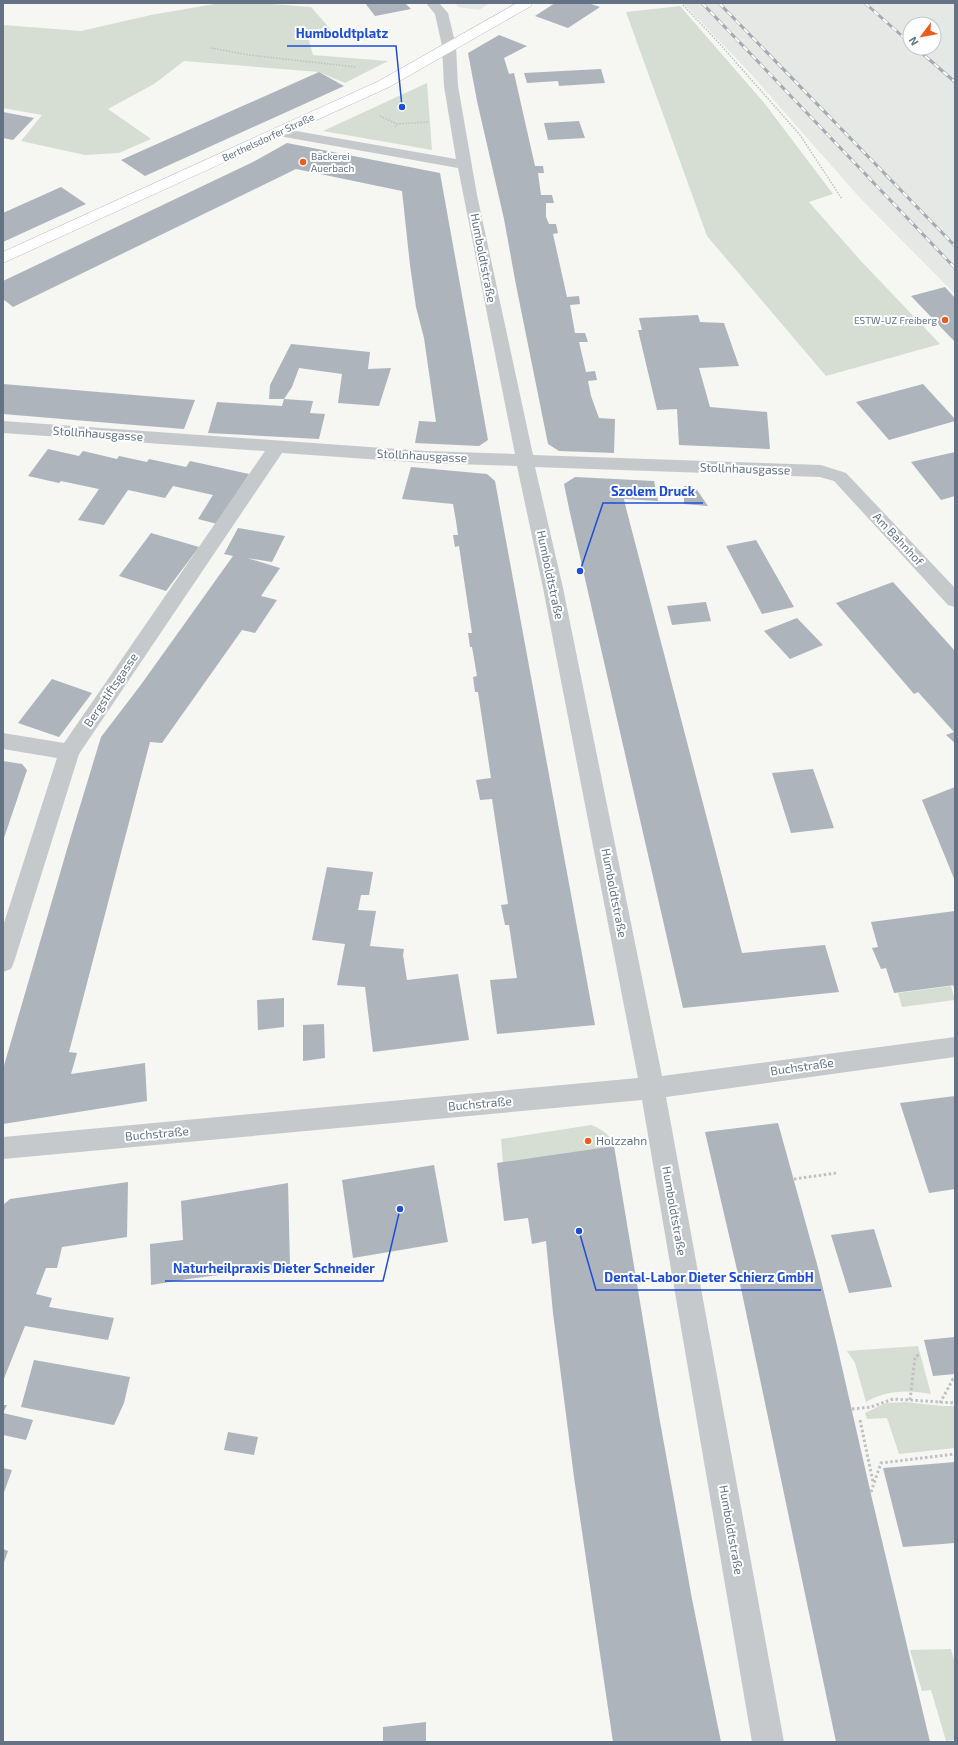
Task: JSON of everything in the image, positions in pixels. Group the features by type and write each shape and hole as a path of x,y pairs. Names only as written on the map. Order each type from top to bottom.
{"street":[{"name":"Humboldtstraße","path":"432,3 441,13 449,46 450,86 458,120 465,165 525,461 555,596 652,1088 768,1742"},
{"name":"Berthelsdorfer Straße","path":"3,258 393,79 526,3"},
{"path":"279,132 465,165"},
{"name":"Stollnhausgasse","path":"3,427 277,447 525,461 821,472 840,477"},
{"name":"Bergstiftsgasse","path":"3,962 69,752 277,447"},
{"name":"Am Bahnhof","path":"840,477 955,600"},
{"path":"3,741 69,752"},
{"name":"Buchstraße","path":"3,1148 652,1088 955,1047"}],"path":[{"path":"682,5 719,43 800,135 842,199"},
{"path":"211,48 249,55 371,68 393,79"},
{"path":"379,115 397,124 458,120"},
{"path":"378,150 397,124"},
{"path":"794,1179 836,1173"},
{"path":"910,1400 915,1357 920,1354"},
{"path":"940,1404 953,1379 955,1379"},
{"path":"852,1409 872,1406 883,1400 910,1400 940,1404 955,1403"},
{"path":"860,1420 874,1483"},
{"path":"871,1492 881,1463 955,1454"}],"shaded area":[{"path":"220,3 259,3 311,7 333,32 308,37 313,55 388,61 345,83 319,72 184,61 154,84 108,109 151,139 119,153 85,155 21,141 42,115 3,108 3,25 81,31 151,15"},
{"path":"455,3 490,3 479,10 458,7"},
{"path":"683,3 955,3 955,294 860,198 752,75"},
{"path":"680,6 765,104 833,194 809,202 860,260 940,344 826,376 707,236 626,12"},
{"path":"427,83 432,150 323,131"},
{"path":"951,986 955,1000 902,1007 898,993"},
{"path":"591,1125 606,1133 613,1142 614,1146 503,1163 501,1139"},
{"path":"918,1346 931,1394 898,1392 882,1395 866,1402 855,1363 847,1351"},
{"path":"905,1402 955,1406 955,1448 899,1454 887,1418 867,1419 865,1413 886,1403"},
{"path":"951,1649 955,1664 955,1740 946,1741 931,1690 922,1691 910,1650"}],"building":[{"path":"365,3 405,3 411,9 375,16"},
{"path":"555,3 588,3 600,7 568,28 535,16"},
{"path":"499,35 527,46 504,58 509,74 514,73 535,166 543,166 544,173 538,173 541,195 552,195 554,203 546,203 546,217 549,224 556,224 558,233 553,234 567,297 579,296 580,304 570,305 575,333 585,333 588,342 579,342 586,372 595,371 597,380 588,381 591,396 599,418 615,419 614,453 559,451 548,444 504,219 477,101 468,53"},
{"path":"601,69 605,83 559,86 558,81 527,83 524,73"},
{"path":"319,72 344,86 145,176 121,160"},
{"path":"3,112 34,118 13,140 3,138"},
{"path":"579,121 585,138 548,140 544,123"},
{"path":"287,143 440,173 488,440 479,446 415,443 419,421 436,422 424,338 416,307 402,191 296,169 13,307 3,299 3,281 253,162"},
{"path":"61,187 86,204 3,242 3,213"},
{"name":"ESTW-UZ Freiberg","path":"945,287 955,298 955,342 911,296"},
{"path":"698,315 700,322 724,323 739,366 699,368 710,407 767,412 770,449 679,445 677,409 657,410 638,330 642,330 639,318"},
{"path":"291,344 370,352 368,369 391,368 379,406 338,403 342,374 299,368 292,387 284,399 269,399 270,385"},
{"path":"3,384 195,400 184,429 134,425 3,414"},
{"path":"923,384 955,419 955,421 889,440 856,402"},
{"path":"284,399 313,401 310,413 325,414 319,439 208,433 217,402 282,406"},
{"path":"48,449 79,456 83,451 117,459 119,456 147,462 149,459 186,467 190,461 249,474 217,524 198,519 213,495 173,486 165,498 128,490 104,525 78,520 99,489 61,481 59,483 28,476"},
{"path":"955,452 955,496 941,500 911,462"},
{"path":"411,467 487,474 495,481 595,1025 497,1034 490,980 517,978 509,925 505,925 501,905 508,904 492,799 480,800 476,780 491,778 478,692 475,692 473,677 477,676 468,633 472,633 459,546 455,547 453,535 458,535 456,521 453,504 402,499"},
{"path":"575,477 654,481 658,501 624,499 742,953 825,945 839,992 683,1008 564,484"},
{"path":"684,486 695,487 708,506 684,504"},
{"path":"238,528 285,536 272,562 247,558 280,568 261,596 277,600 255,633 242,630 162,743 150,742 69,1052 77,1053 71,1074 145,1063 147,1101 3,1124 3,1069 101,737 140,686 233,556 224,554"},
{"path":"151,533 199,547 166,591 119,576"},
{"path":"756,540 794,607 762,614 726,546"},
{"path":"893,582 955,651 955,743 946,735 954,732 918,692 914,694 836,603"},
{"path":"706,602 711,621 672,625 667,606"},
{"path":"797,618 823,645 790,659 764,631"},
{"path":"52,679 92,693 59,737 18,723"},
{"path":"3,761 22,764 27,770 3,841"},
{"path":"813,769 834,828 791,833 772,773"},
{"path":"955,787 955,881 922,800"},
{"path":"327,867 373,872 369,895 361,895 358,910 376,911 370,946 404,949 403,955 407,980 458,974 469,1040 373,1052 365,987 337,985 345,944 312,940"},
{"path":"955,911 955,985 894,993 886,968 881,969 872,948 878,947 871,922"},
{"path":"284,998 284,1027 258,1030 257,1000"},
{"path":"324,1024 325,1058 303,1061 303,1025"},
{"path":"955,1096 955,1189 929,1193 900,1103"},
{"path":"778,1123 817,1264 836,1341 930,1742 836,1742 738,1274 705,1132"},
{"path":"614,1146 659,1416 692,1599 721,1742 613,1742 574,1477 553,1313 546,1241 532,1244 528,1218 504,1221 497,1163"},
{"path":"434,1165 448,1242 353,1258 342,1180"},
{"path":"128,1182 127,1237 62,1247 57,1268 46,1268 36,1294 52,1298 49,1307 114,1318 108,1340 25,1326 3,1381 3,1205 10,1199"},
{"path":"288,1183 290,1266 151,1285 150,1244 183,1240 181,1201"},
{"path":"874,1229 892,1287 849,1293 831,1235"},
{"path":"955,1337 955,1374 933,1376 924,1340"},
{"path":"34,1360 130,1377 124,1403 114,1425 21,1407"},
{"path":"3,1405 7,1405 3,1413"},
{"path":"3,1413 33,1420 26,1440 3,1435"},
{"path":"228,1432 258,1437 254,1455 224,1450"},
{"path":"955,1462 955,1543 903,1547 883,1468"},
{"path":"3,1468 12,1470 3,1495"},
{"path":"3,1549 8,1551 3,1565"},
{"path":"426,1722 426,1742 383,1742 383,1727"}],"railway":[{"path":"702,3 955,268"},
{"path":"719,3 955,246"},
{"path":"865,3 902,36"},
{"path":"925,56 955,82"}],"place":[{"name":"Humboldtplatz","path":"402,107"},
{"name":"Bäckerei Auerbach","path":"303,162"},
{"name":"ESTW-UZ Freiberg","path":"945,320"},
{"name":"Szolem Druck","path":"580,571"},
{"name":"Holzzahn","path":"588,1141"},
{"name":"Naturheilpraxis Dieter Schneider","path":"400,1209"},
{"name":"Dental-Labor Dieter Schierz GmbH","path":"579,1231"}]}
